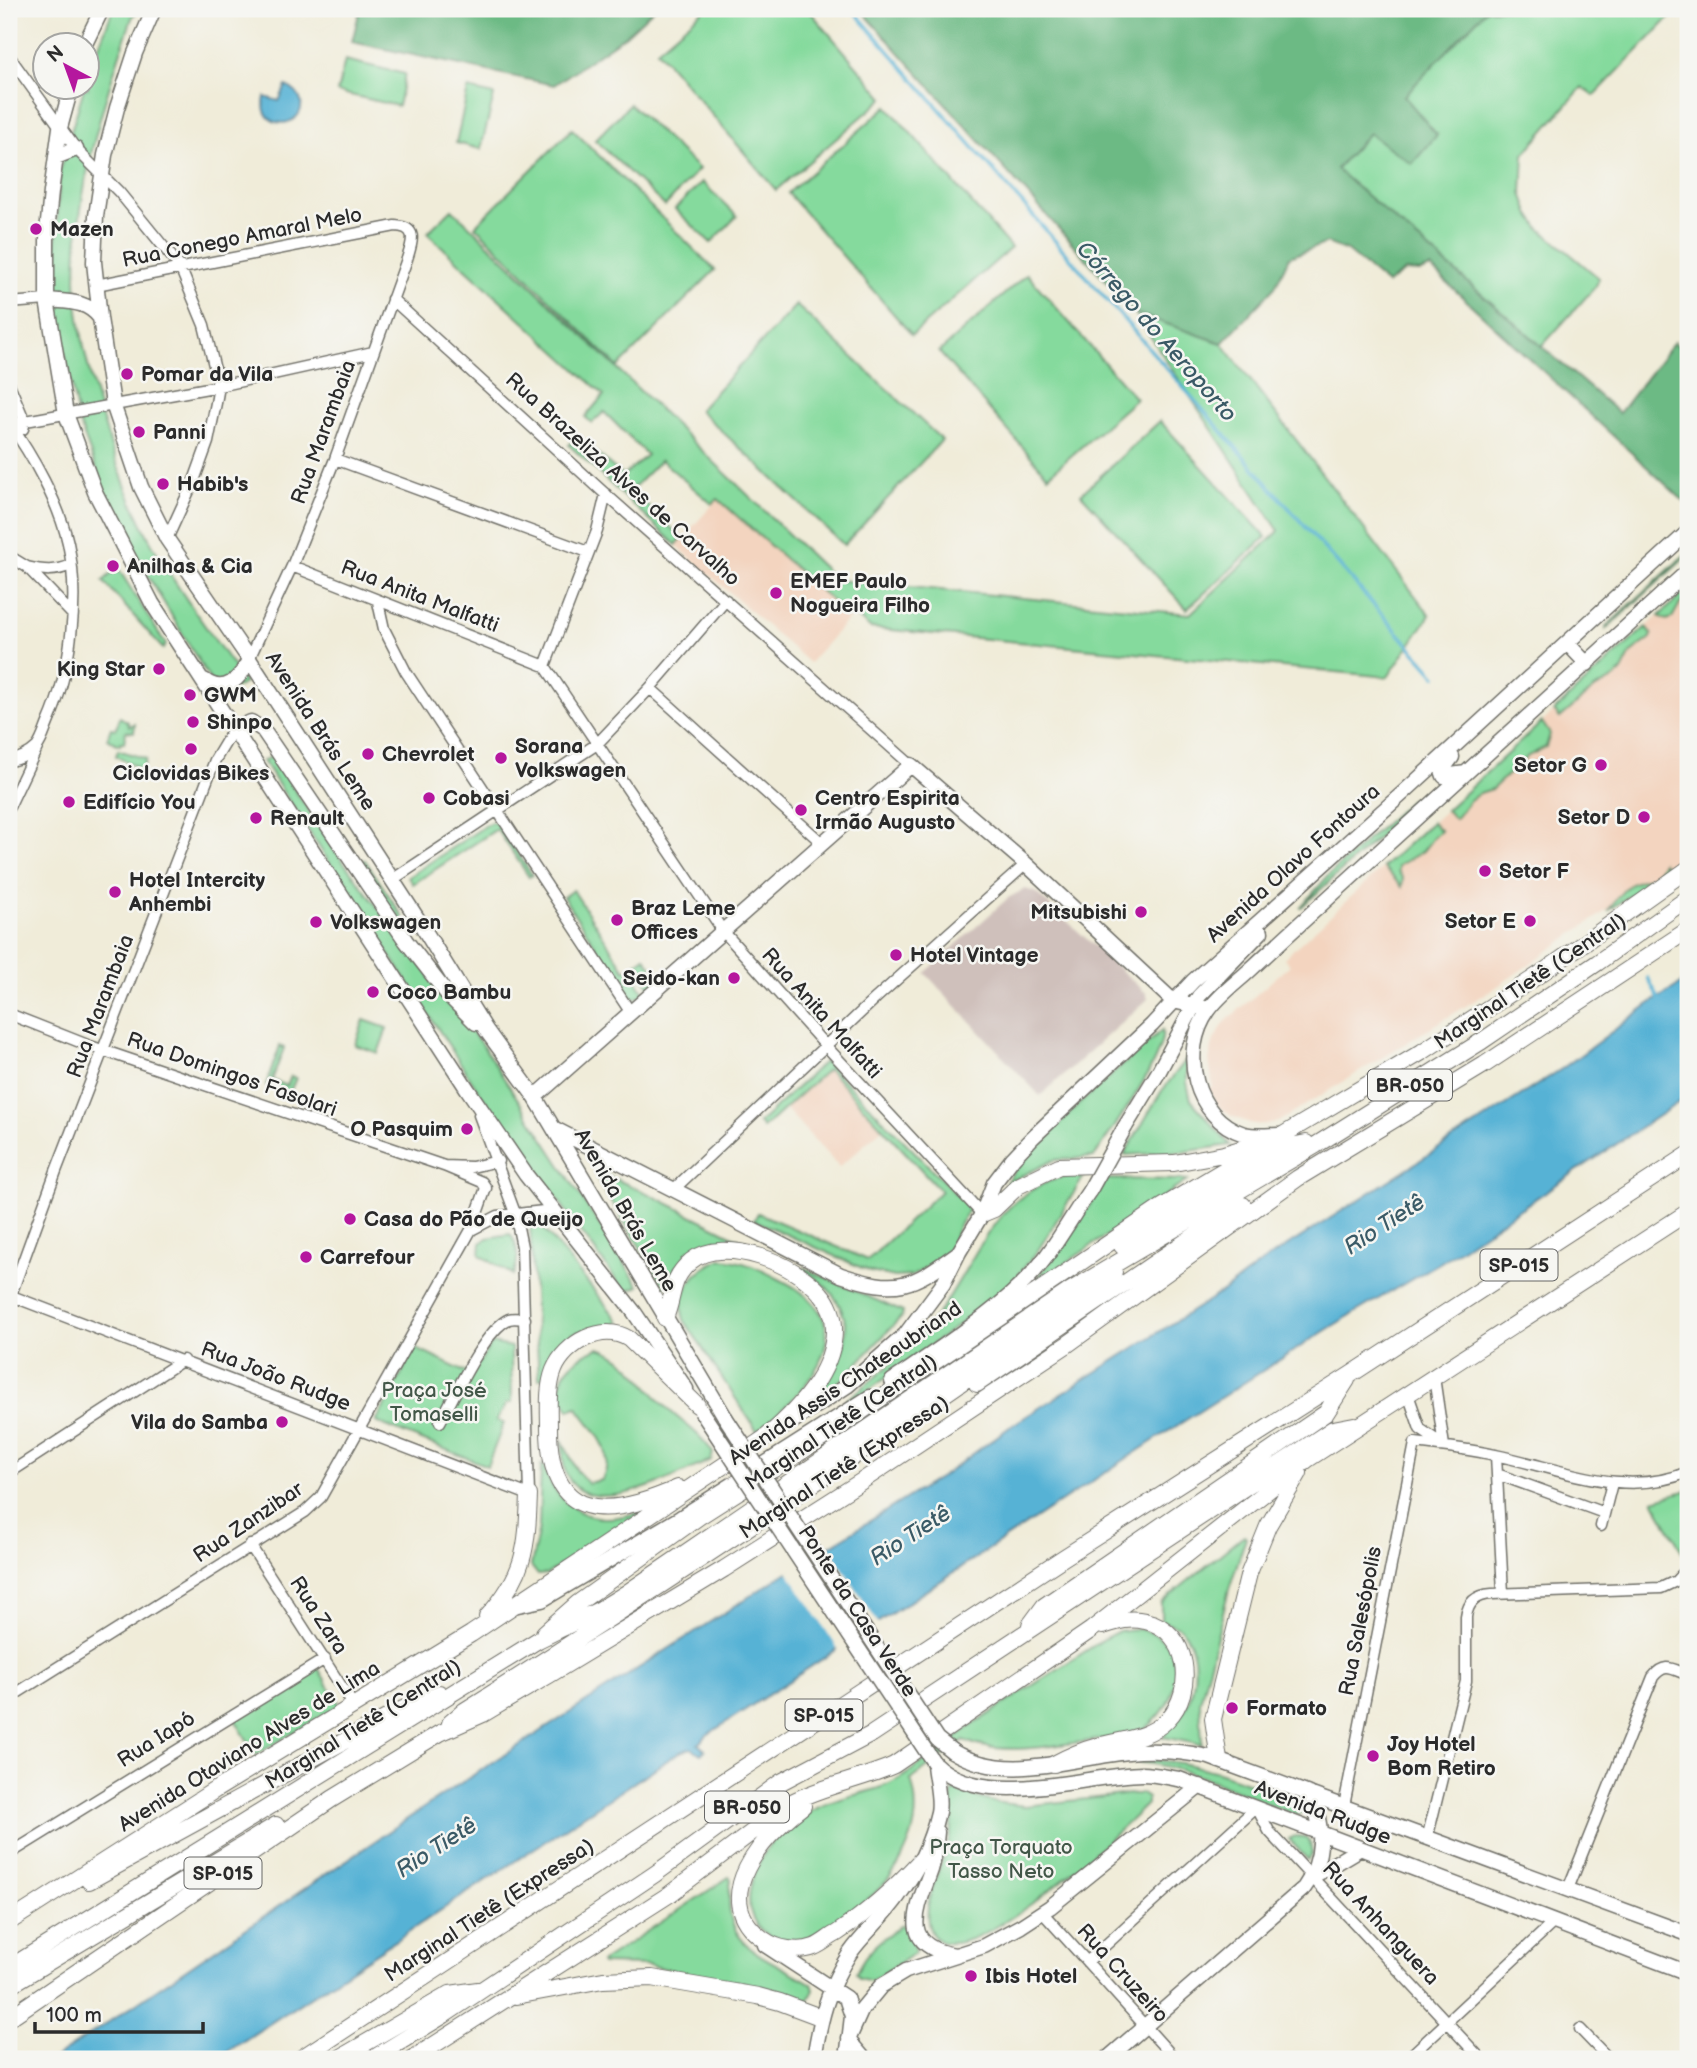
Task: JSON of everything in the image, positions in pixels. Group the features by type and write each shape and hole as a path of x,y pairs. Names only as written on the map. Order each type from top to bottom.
{"highway":[{"path":"538,1640 565,1613 700,1516 824,1437 1162,1207 1433,1045 1543,972 1688,869"},
{"name":"Marginal Tietê (Central)","path":"9,1968 538,1640 599,1610 636,1587 1068,1292 1315,1144 1514,1019 1688,898"},
{"name":"Marginal Tietê (Expressa)","path":"9,2018 332,1799 440,1733 483,1714 538,1681 724,1569 865,1479 1068,1345 1298,1178 1483,1065 1688,930"},
{"path":"982,1214 994,1209 1017,1186 1059,1166 1151,1166 1174,1163 1224,1154 1277,1137"},
{"path":"1007,1314 1044,1298 1182,1208 1279,1153 1300,1143 1315,1144"},
{"name":"Marginal Tietê (Expressa)","path":"300,2059 1063,1558 1688,1155"},
{"name":"SP-015","path":"440,1733 464,1711 709,1555 890,1432 909,1428 1222,1218 1268,1190 1298,1178"},
{"name":"BR-050","path":"482,1990 656,1874 781,1782 872,1734 1333,1429 1359,1424 1688,1212"},
{"path":"665,1318 672,1287 680,1273 692,1260 716,1250 745,1251 804,1279 821,1293 831,1309 835,1327 833,1346 827,1362 802,1400 765,1438 715,1472 660,1495 611,1509 591,1507 575,1500 564,1489 551,1461 550,1388 555,1369 564,1353 578,1342 592,1335 608,1332 621,1334 699,1408"},
{"path":"890,1432 1101,1284 1123,1258"},
{"path":"1021,1636 1044,1606 1326,1413 1350,1375"},
{"path":"412,2059 670,1894 792,1802 807,1794 860,1779 894,1765 1091,1630 1308,1459 1359,1424"},
{"path":"1219,1760 1213,1719 1249,1573 1268,1526 1308,1459"},
{"name":"Avenida Otaviano Alves de Lima","path":"9,1922 215,1790 471,1634 715,1472"},
{"path":"471,1634 506,1594 520,1569 527,1534 530,1495"},
{"path":"1054,1764 1086,1749 1145,1735 1168,1720 1182,1695 1185,1675 1181,1650 1162,1628 1148,1621 1124,1619 1091,1630"},
{"path":"50,1895 86,1882 127,1861 426,1698 461,1689"},
{"path":"838,1784 789,1816 756,1853 746,1871 738,1897 741,1914 751,1931 768,1943 787,1949 815,1947 888,1896 921,1860"},
{"path":"9,1986 285,1820 332,1799"},
{"path":"504,1999 581,1983 638,1977 758,1996 780,2001 820,2017"},
{"path":"338,2059 450,1994 482,1990"},
{"path":"372,2059 482,1990"}],"main road":[{"path":"91,32 102,9"},
{"name":"Avenida Brás Leme","path":"154,9 135,53 117,108 101,174 96,216 96,285 113,404 141,487 167,539 250,659 486,1030 536,1097 725,1417"},
{"path":"67,102 60,128 47,232 47,300 66,415 95,492 152,603 195,672 468,1090 553,1210 634,1312 699,1408"},
{"path":"56,157 76,149"},
{"path":"47,300 81,303 100,318"},
{"name":"Avenida Olavo Fontoura","path":"765,1438 847,1386 893,1348 943,1284 982,1214 994,1183 1013,1158 1058,1112 1152,1025 1173,1001 1688,532"},
{"path":"1277,1137 1247,1135 1223,1124 1204,1104 1194,1074 1194,1055 1198,1034 1209,1009 1688,571"},
{"path":"1567,643 1587,664"},
{"path":"195,672 211,686 224,687 243,673 250,659"},
{"path":"1466,773 1446,776 1442,770 1444,765 1523,693 1546,663"},
{"path":"233,730 251,722 263,730 406,941 459,1008 486,1030"},
{"path":"536,1097 911,765"},
{"name":"Rua Brazeliza Alves de Carvalho","path":"911,765 1026,864 1173,1001"},
{"path":"1403,793 1412,792 1422,796 1424,802 1421,813"},
{"name":"Avenida Assis Chateaubriand","path":"511,1607 542,1600 680,1518 871,1396 926,1358 1027,1279 1043,1261 1090,1190 1174,1046 1193,1005 1208,985 1290,901 1294,890"},
{"path":"1174,1046 1173,1001 1209,1009"},
{"path":"1158,1073 1186,1048 1194,1055"},
{"path":"554,1129 841,1275 864,1283 908,1285 930,1274 959,1252"},
{"name":"Ponte da Casa Verde","path":"699,1408 934,1764"},
{"name":"Ponte da Casa Verde","path":"725,1417 937,1740 952,1751"},
{"name":"Avenida Rudge","path":"952,1751 971,1761 995,1766 1026,1767 1125,1753 1183,1751 1219,1760 1688,1934"},
{"path":"934,1764 939,1809 936,1852 918,1902 917,1934 930,1949 956,1955"},
{"name":"Avenida Rudge","path":"934,1764 950,1776 993,1787 1069,1784 1142,1774 1179,1779 1688,1973"},
{"path":"849,2038 862,2009 881,1986 906,1971 984,1945 1042,1912 1200,1786"},
{"path":"1107,2059 1304,1888 1312,1877 1320,1851 1318,1814 1310,1794"},
{"path":"814,2059 820,2017 832,1987 851,1952 899,1897 921,1860 939,1809"},
{"path":"1312,1877 1359,1849"},
{"path":"751,1931 770,1950 846,1998 852,2016 847,2059"}],"street":[{"path":"9,56 76,149 158,238 180,267 204,325 219,386 208,442 167,539"},
{"name":"Rua Conego Amaral Melo","path":"96,285 395,226"},
{"name":"Rua Marambaia","path":"250,659 292,566 335,459 413,238 408,228 395,226"},
{"name":"Rua Brazeliza Alves de Carvalho","path":"392,299 606,494 911,765"},
{"path":"9,303 47,300"},
{"path":"9,423 219,386 373,352"},
{"path":"9,384 25,422 22,438"},
{"path":"9,423 22,438 67,541 71,565 72,614 64,677 57,703 9,807"},
{"path":"335,459 588,552"},
{"path":"545,666 600,520 606,494"},
{"path":"9,556 27,567 72,614"},
{"path":"27,567 44,571 71,565"},
{"name":"Rua Anita Malfatti","path":"292,566 545,666 723,931 982,1214"},
{"path":"392,880 597,744 650,688 726,600"},
{"path":"378,602 384,629 406,672 631,1013"},
{"path":"650,688 822,843"},
{"name":"Rua Marambaia","path":"9,1297 210,773 233,730"},
{"path":"9,761 20,758 38,746"},
{"path":"673,1190 825,1045 1026,864"},
{"name":"Rua Domingos Fasolari","path":"9,1014 103,1051 444,1166 482,1182 486,1188 485,1195"},
{"path":"468,1090 498,1161 515,1213 522,1247 530,1495"},
{"name":"Rua Domingos Fasolari","path":"444,1166 472,1167 498,1161"},
{"name":"Rua Zanzibar","path":"9,1698 314,1505 471,1230 485,1195"},
{"path":"471,1230 487,1220 515,1213 553,1210"},
{"name":"Rua João Rudge","path":"9,1297 183,1360 530,1495"},
{"path":"440,1422 489,1338 500,1325 511,1318 525,1319"},
{"path":"9,1473 183,1360"},
{"path":"1434,1377 1444,1446"},
{"path":"1408,1394 1420,1429 1444,1446"},
{"name":"Rua Salesópolis","path":"1344,1807 1415,1443 1420,1429"},
{"path":"1415,1443 1496,1455 1612,1483 1647,1484 1688,1472"},
{"path":"1496,1455 1503,1593"},
{"path":"1497,1474 1604,1513"},
{"path":"1601,1526 1612,1483"},
{"name":"Rua Zara","path":"250,1545 355,1706"},
{"path":"1427,1839 1466,1681 1467,1610 1473,1600 1482,1595 1503,1593 1661,1588 1676,1581 1688,1568"},
{"name":"Rua Iapó","path":"9,1854 325,1659"},
{"path":"1568,1889 1653,1677 1666,1667 1688,1675"},
{"path":"1087,1962 1257,1810"},
{"name":"Rua Anhanguera","path":"1257,1810 1264,1824 1480,2059"},
{"name":"Rua Cruzeiro","path":"1042,1912 1175,2059"},
{"path":"1406,2059 1554,1922"},
{"path":"1580,2029 1601,2057"},
{"path":"849,2038 867,2059"}],"shaded area":[{"name":"EMEF Paulo Nogueira Filho","path":"718,499 850,617 809,663 676,545"},
{"path":"1688,589 1688,854 1495,988 1278,1122 1261,1125 1250,1123 1231,1116 1219,1106 1208,1089 1213,1087 1209,1060 1214,1040 1225,1022 1290,965 1284,958"},
{"path":"1025,889 1035,892 1146,993 1148,999 1040,1096 925,973 1008,898"},
{"path":"828,1069 883,1128 839,1167 785,1108"}],"green space":[{"path":"113,9 138,9 132,18 111,81 86,178 77,244 76,277 81,330 102,418 139,519 177,585 245,683 220,697 116,522 79,422 53,296 60,169 80,102 102,102 102,38"},
{"path":"360,9 654,9 626,35 554,85 352,42"},
{"path":"705,9 808,9 884,98 776,190 657,50"},
{"path":"860,9 1487,9 1404,96 1437,135 1412,164 1369,133 1336,169 1619,413 1674,342 1688,355 1688,505 1431,268 1420,272 1405,271 1387,284 1347,251 1327,243 1289,257 1275,287 1222,343 1135,313"},
{"path":"1487,9 1678,9 1594,96 1582,87 1524,154 1522,193 1529,213 1539,228 1599,278 1596,286 1542,346 1336,169 1369,133 1412,163 1437,135 1403,96"},
{"path":"345,60 405,74 398,106 337,92"},
{"path":"468,89 494,95 481,149 456,143"},
{"path":"630,104 699,169 665,206 595,140"},
{"path":"887,106 1011,248 912,335 788,193"},
{"path":"572,129 715,270 618,367 475,226"},
{"path":"702,182 737,216 711,243 675,209"},
{"path":"452,209 836,580 1190,614 1279,531 1135,313 1222,343 1430,615 1388,677 870,628 856,616 850,617 718,499 712,504 661,460 631,490 682,538 676,545 569,445 576,435 623,476 647,455 604,412 592,423 585,417 604,395 427,233"},
{"path":"1027,274 1136,399 1048,476 939,352"},
{"path":"796,305 942,440 844,545 699,410"},
{"path":"1160,421 1266,537 1187,609 1081,494"},
{"path":"1688,552 1688,555 1606,629 1606,627"},
{"path":"118,568 166,645 163,649 103,581"},
{"path":"1688,589 1688,596 1672,618 1666,620 1659,616"},
{"path":"1646,627 1652,634 1651,638 1631,653 1622,671 1615,678 1594,689 1560,718 1554,711"},
{"path":"120,717 128,722 129,726 135,724 134,732 126,731 124,743 121,742 120,745 107,739 111,728 116,729"},
{"path":"1542,722 1550,734 1546,747 1528,756 1492,789 1470,800 1455,819 1446,810"},
{"path":"118,750 146,759 142,770 116,756"},
{"path":"272,756 339,856 404,942 358,863 365,860 403,917 412,945 410,950 485,1049 639,1286 625,1292 478,1090 263,761"},
{"path":"1412,799 1414,803 1411,808 1300,908 1328,876"},
{"path":"491,822 498,823 532,875 529,877 497,829 413,884 408,877"},
{"path":"1432,822 1441,831 1423,851 1398,866 1403,879 1402,887 1383,867"},
{"path":"1663,862 1668,868 1608,911 1627,887 1649,878"},
{"path":"573,890 625,970 629,968 645,994 633,999 624,988 563,897"},
{"path":"645,957 660,979 651,989 635,964"},
{"path":"364,1020 387,1028 378,1053 355,1045"},
{"path":"1162,1030 1156,1057 1147,1075 1094,1157 1054,1160 1005,1184 1017,1167 1080,1103"},
{"path":"280,1046 284,1048 272,1080 287,1086 291,1076 296,1078 289,1094 266,1085"},
{"path":"1187,1059 1187,1083 1191,1100 1230,1145 1182,1152 1124,1155 1161,1092"},
{"path":"825,1061 970,1208 958,1227 948,1254 912,1276 895,1277 871,1272 754,1220 758,1213 868,1260 941,1191 828,1069 763,1128 759,1123"},
{"path":"597,1171 743,1241 716,1242 695,1249 679,1264 665,1287 598,1180"},
{"path":"1067,1176 1083,1178 1037,1252 1005,1291 828,1420 824,1416 884,1370 924,1331 1003,1214 1021,1197 1042,1185"},
{"path":"1107,1179 1188,1180 1028,1289 1064,1245"},
{"path":"538,1222 619,1321 616,1327 588,1329 568,1336 554,1351 543,1378 539,1378 530,1225"},
{"path":"510,1234 517,1254 513,1275 480,1255 481,1243 487,1238"},
{"path":"721,1259 737,1261 781,1280 808,1297 822,1316 826,1336 822,1356 811,1376 796,1396 757,1431 684,1320 682,1300 685,1291 696,1275"},
{"path":"804,1268 903,1312 846,1376 810,1402 840,1356 846,1330 844,1317 833,1295 824,1285 802,1270"},
{"name":"Praça José Tomaselli","path":"492,1343 511,1347 512,1403 507,1403 497,1420 504,1423 487,1466 376,1422 415,1348 471,1375"},
{"path":"598,1348 616,1356 634,1371 663,1404 708,1446 713,1453 711,1460 634,1491 593,1495 577,1488 566,1473 562,1440 577,1471 588,1483 602,1480 607,1459 602,1441 577,1407 569,1410 560,1386 571,1365"},
{"path":"541,1465 558,1493 582,1513 607,1518 645,1511 547,1574 538,1575 531,1566 539,1528"},
{"path":"1688,1490 1688,1552 1684,1555 1653,1500"},
{"path":"1244,1535 1246,1537 1229,1589 1200,1702 1202,1745 1163,1737 1186,1707 1193,1688 1195,1667 1187,1637 1179,1628 1161,1621 1161,1603"},
{"path":"1132,1629 1149,1632 1162,1639 1175,1663 1172,1693 1165,1707 1150,1724 1136,1734 1124,1737 1047,1747 994,1748 964,1740 911,1780 916,1808 911,1837 903,1857 887,1881 874,1894 838,1921 799,1941 780,1942 757,1925 749,1903 757,1867 769,1846 793,1824 824,1805 899,1779 966,1730 1109,1636"},
{"path":"318,1668 340,1705 256,1755 234,1718"},
{"path":"1136,1759 1180,1763 1220,1773 1300,1803 1304,1811 1297,1815 1284,1811 1193,1774 1156,1764 1136,1762"},
{"name":"Praça Torquato Tasso Neto","path":"954,1790 993,1802 1025,1806 1131,1794 1141,1794 1147,1798 1147,1804 1072,1872 998,1926 965,1941 940,1941 928,1922 929,1901 949,1840"},
{"path":"1295,1836 1305,1837 1310,1843 1312,1853 1308,1860 1289,1839"},
{"path":"729,1877 729,1902 732,1921 738,1935 762,1956 812,1984 814,1990 808,2001 649,1965 602,1964 601,1962"},
{"path":"902,1924 911,1937 915,1953 871,1981 859,1978 856,1973 870,1951"}],"water":[{"path":"286,86 299,96 301,102 296,118 282,123 268,116 264,108 265,97 279,101"},
{"name":"Rio Tietê","path":"1688,979 1688,1096 1441,1262 1334,1325 1150,1443 707,1735 698,1744 705,1750 701,1754 691,1748 680,1752 216,2059 54,2059 447,1792 778,1578 947,1473 1011,1426 1228,1288 1264,1261 1563,1068"}],"pier":[{"path":"827,1544 880,1626 840,1652 786,1569"}],"waterway":[{"name":"Córrego do Aeroporto","path":"852,9 1436,676"},
{"path":"1648,978 1660,1001"}],"place":[{"name":"Mazen","path":"36,229"},
{"name":"Pomar da Vila","path":"127,374"},
{"name":"Panni","path":"139,432"},
{"name":"Habib's","path":"163,484"},
{"name":"Anilhas & Cia","path":"113,566"},
{"name":"EMEF Paulo Nogueira Filho","path":"776,593"},
{"name":"King Star","path":"159,669"},
{"name":"GWM","path":"190,695"},
{"name":"Shinpo","path":"193,722"},
{"name":"Ciclovidas Bikes","path":"191,749"},
{"name":"Chevrolet","path":"368,754"},
{"name":"Sorana Volkswagen","path":"501,758"},
{"name":"Setor G","path":"1601,765"},
{"name":"Cobasi","path":"429,798"},
{"name":"Edifício You","path":"69,802"},
{"name":"Centro Espirita Irmão Augusto","path":"801,810"},
{"name":"Setor D","path":"1644,817"},
{"name":"Renault","path":"256,818"},
{"name":"Setor F","path":"1485,871"},
{"name":"Hotel Intercity Anhembi","path":"115,892"},
{"name":"Mitsubishi","path":"1141,912"},
{"name":"Braz Leme Offices","path":"617,920"},
{"name":"Setor E","path":"1530,921"},
{"name":"Volkswagen","path":"316,922"},
{"name":"Hotel Vintage","path":"896,955"},
{"name":"Seido-kan","path":"734,978"},
{"name":"Coco Bambu","path":"373,992"},
{"name":"O Pasquim","path":"467,1129"},
{"name":"Casa do Pão de Queijo","path":"350,1219"},
{"name":"Carrefour","path":"306,1257"},
{"name":"Vila do Samba","path":"282,1422"},
{"name":"Formato","path":"1232,1708"},
{"name":"Joy Hotel Bom Retiro","path":"1373,1756"},
{"name":"Ibis Hotel","path":"971,1976"}]}
